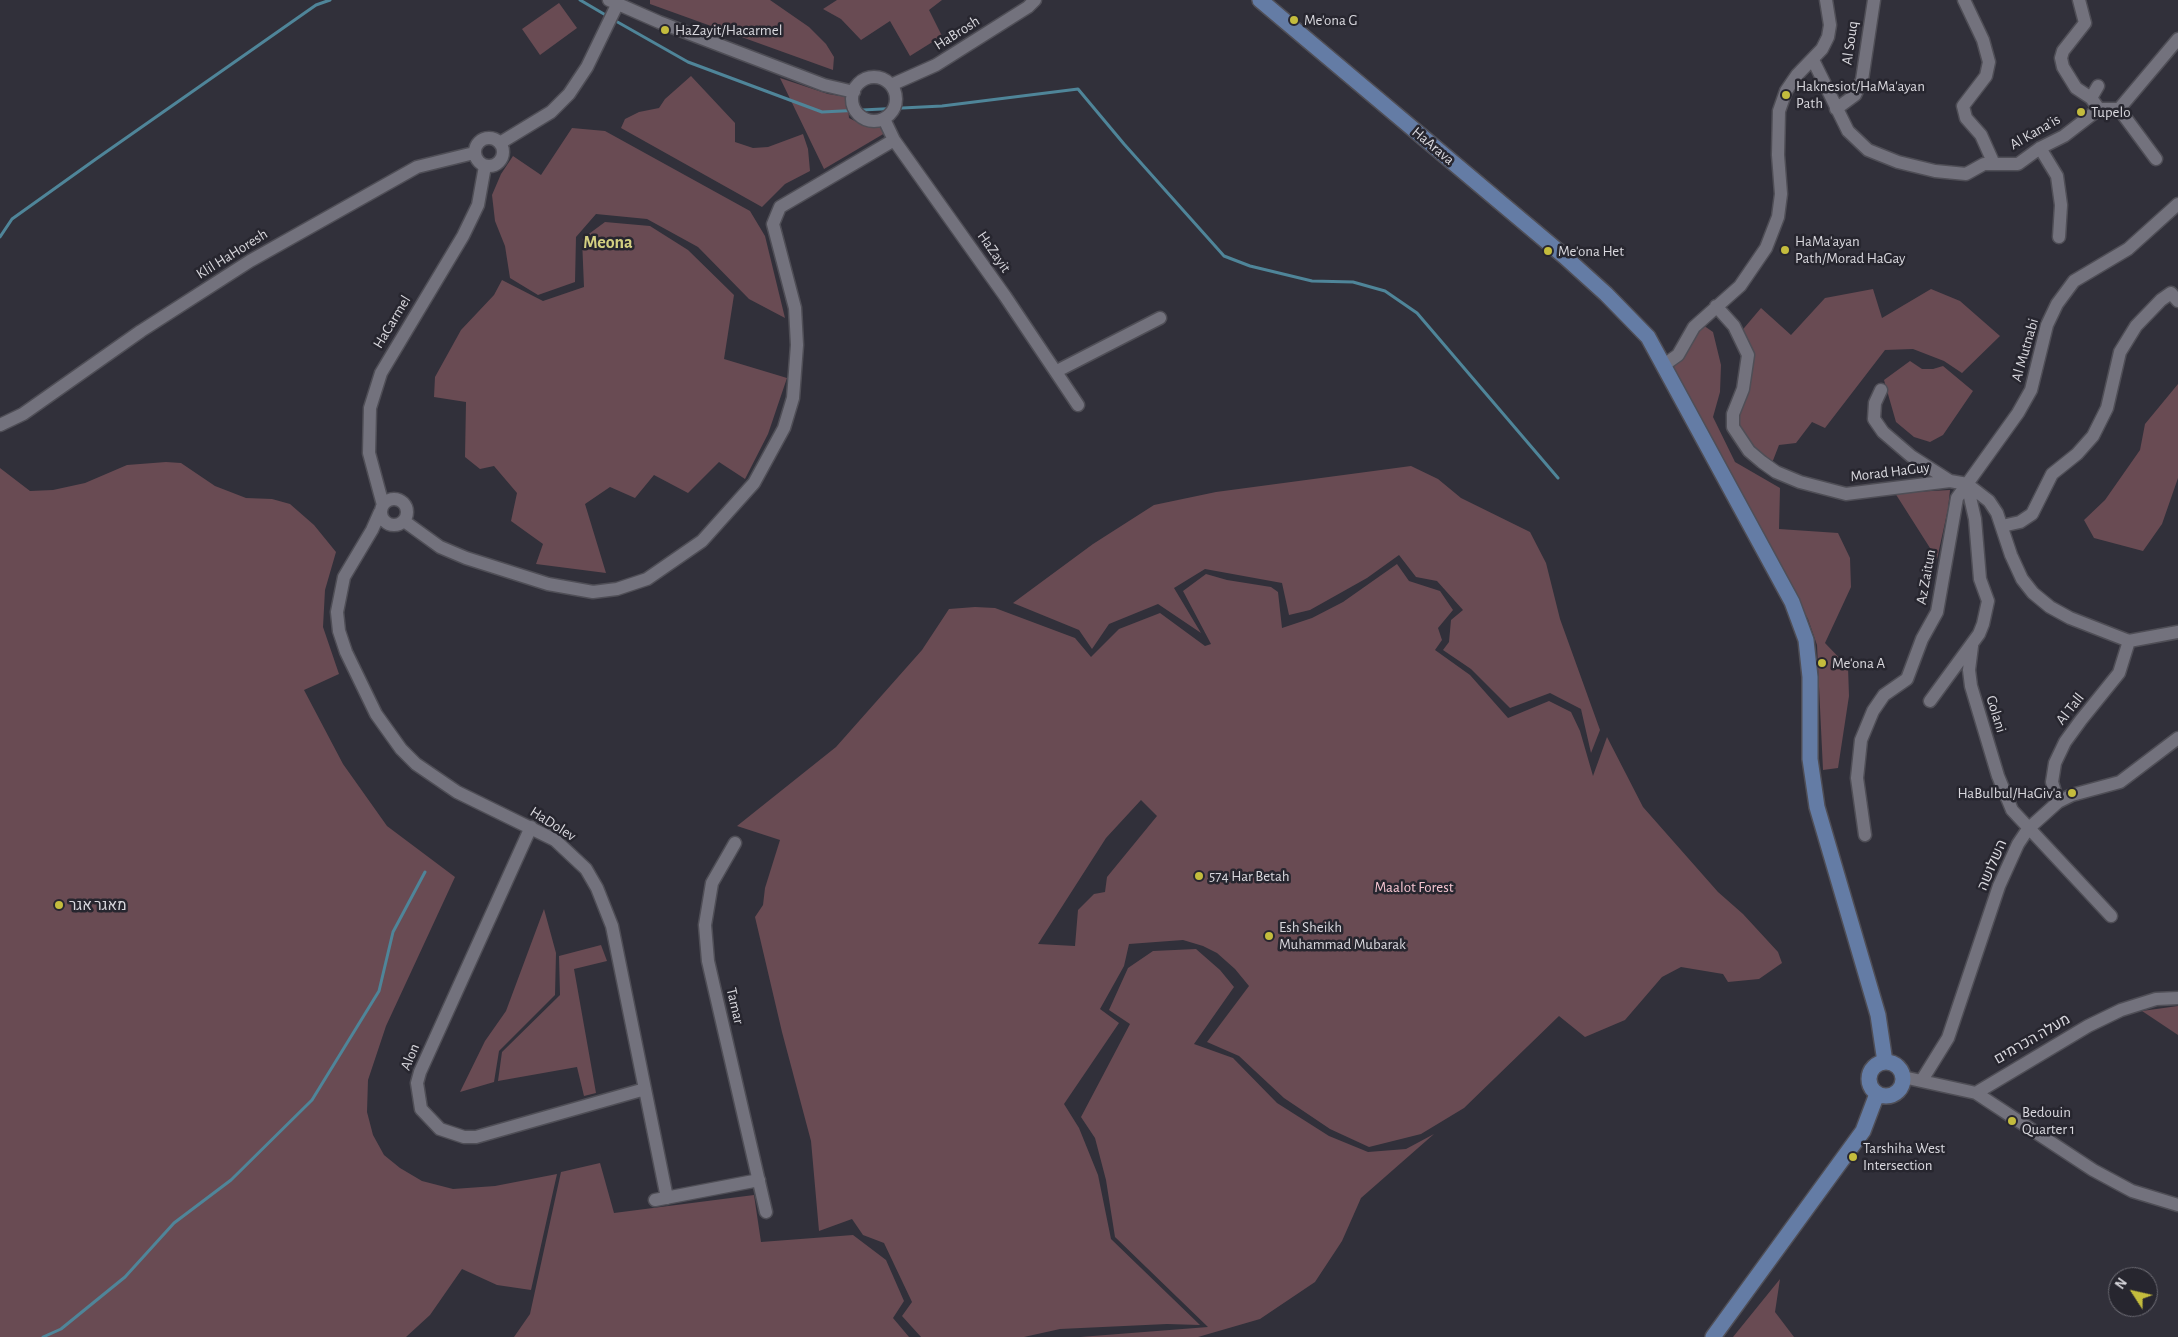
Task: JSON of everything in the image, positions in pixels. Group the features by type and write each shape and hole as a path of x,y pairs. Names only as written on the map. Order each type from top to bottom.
{"main road":[{"name":"HaArava","path":"1260,0 1606,294 1648,337 1792,602 1806,640 1810,677 1810,759 1817,807 1878,1015 1885,1062"},
{"path":"1885,1062 1899,1067 1904,1077 1898,1092 1888,1096 1877,1094 1870,1086 1869,1075 1875,1066 1885,1062"},
{"path":"1714,1337 1863,1131 1877,1094"}],"street":[{"name":"HaBrosh","path":"891,85 936,65 1028,7 1035,0"},
{"name":"Al Souq","path":"1664,365 1678,355 1694,327 1740,286 1766,248 1778,217 1781,194 1778,155 1779,111 1786,91 1822,49 1828,37 1830,25 1826,0"},
{"name":"Al Souq","path":"1836,110 1855,95 1862,80 1874,0"},
{"path":"1964,0 1983,40 1990,62 1986,76 1963,106 1966,118 1982,136 1994,164"},
{"path":"2079,0 2085,23 2063,51 2061,58 2063,67 2076,88 2091,98 2100,109 2119,110 2156,159"},
{"path":"500,143 551,112 569,94 587,67 613,2 824,85 854,92"},
{"path":"2119,110 2178,39"},
{"name":"Al Kana'is","path":"1813,60 1848,131 1868,150 1898,162 1936,171 1966,174 1984,164 2018,164 2040,148 2064,136 2100,109"},
{"path":"870,78 885,80 891,85 896,101 894,108 884,119 873,121 859,115 852,99 854,92 863,80 870,78"},
{"path":"2091,98 2098,86"},
{"name":"HaZayit","path":"884,119 894,140 1057,372 1078,405"},
{"path":"489,138 500,143 502,157 495,165 485,166 478,161 474,153 476,145 482,139 489,138"},
{"path":"398,523 407,512 403,503 394,499 382,509 385,522 398,523 440,547 466,558 548,584 593,592 617,589 646,578 702,541 754,483 784,428 793,398 797,345 795,308 773,224 780,207 894,140"},
{"path":"2040,148 2057,176 2061,206 2059,237"},
{"name":"Klil HaHoresh","path":"0,425 22,414 142,331 250,261 418,166 474,153"},
{"name":"HaCarmel","path":"382,509 369,453 370,408 381,374 462,236 478,205 485,166"},
{"name":"Al Mutnabi","path":"1967,484 2018,413 2031,390 2047,325 2057,304 2074,281 2128,250 2178,204"},
{"path":"2002,526 2020,522 2032,514 2052,474 2077,454 2093,436 2106,408 2120,352 2136,326 2161,300 2171,293 2178,301"},
{"name":"Morad HaGuy","path":"1716,306 1734,326 1748,355 1743,388 1733,414 1733,428 1749,452 1776,472 1800,482 1846,494 1950,481 1967,484"},
{"path":"1057,372 1160,318"},
{"path":"1881,390 1874,403 1874,419 1882,432 1911,456 1950,481"},
{"path":"1967,484 1989,501 2002,526 2011,555 2022,579 2033,593 2050,607 2070,618 2129,641 2178,632"},
{"name":"Golani","path":"1967,484 1975,519 1980,579 1988,601 1984,624 1972,646 1971,686 1998,776 2012,810 2111,916"},
{"name":"Az Zaitun","path":"1865,835 1857,778 1861,740 1873,711 1884,695 1908,678 1922,639 1937,612 1957,498 1967,484"},
{"name":"HaDolev","path":"382,509 372,530 360,547 344,577 337,612 339,631 346,652 376,714 401,749 436,779 456,792 532,827 555,840 586,869 608,909 645,1089 661,1199 759,1180"},
{"name":"HaDolev","path":"360,547 377,531 398,523"},
{"name":"Al Tall","path":"2058,802 2052,782 2055,763 2081,720 2119,673 2129,641"},
{"path":"1930,701 1956,663 1972,646"},
{"name":"השלושה","path":"1922,1080 1948,1038 1999,886 2018,844 2028,829 2058,802 2072,795 2120,782 2178,738"},
{"name":"Alon","path":"532,827 420,1072 417,1083 421,1109 440,1128 464,1137 476,1138 645,1089"},
{"name":"Tamar","path":"735,843 712,883 705,925 708,961 766,1212"},
{"name":"מעלה הכרמים","path":"1976,1093 2096,1022 2121,1010 2156,1000 2178,998"},
{"path":"1904,1077 1976,1093 2093,1170 2132,1191 2178,1205"}],"green space":[{"path":"650,0 770,0 809,27 826,44 834,57 833,70 650,4"},
{"path":"837,0 942,0 929,10 942,36 910,56 890,21 861,40 841,19 823,9"},
{"path":"559,3 577,28 540,55 522,29"},
{"path":"691,76 735,123 735,142 753,148 768,147 803,134 808,149 810,171 785,184 762,207 621,128 625,119 639,112 659,108 665,99"},
{"path":"780,78 828,94 847,97 849,118 863,125 879,126 885,133 824,169"},
{"path":"572,128 605,131 750,211 765,236 785,318 749,299 698,247 647,219 596,214 576,237 575,282 538,295 510,278 505,246 495,221 492,195 501,174 513,156 541,175"},
{"path":"605,222 650,226 688,250 734,295 724,359 787,378 768,434 745,479 719,462 688,493 654,475 635,498 610,487 585,504 606,573 536,564 543,544 511,521 517,493 494,466 480,469 465,457 466,402 434,397 435,377 461,330 494,295 502,280 543,301 584,287 582,239"},
{"path":"1873,289 1882,318 1931,289 1960,301 2000,336 1962,373 1944,361 1913,349 1885,350 1825,428 1812,422 1796,443 1779,445 1772,463 1753,450 1736,431 1744,351 1739,334 1761,308 1791,335 1825,298"},
{"path":"1700,323 1713,332 1721,365 1720,392 1713,417 1735,462 1780,488 1779,529 1838,533 1850,558 1851,587 1825,643 1848,667 1849,696 1838,768 1823,770 1817,645 1808,619 1671,370"},
{"path":"1910,361 1922,369 1933,369 1943,366 1973,391 1943,435 1930,442 1914,437 1896,422 1884,380"},
{"path":"2178,384 2178,478 2162,524 2143,551 2094,538 2084,520 2105,500 2140,450 2145,424"},
{"path":"166,462 181,463 215,486 246,498 272,499 290,504 314,525 336,552 325,590 323,627 339,674 304,690 343,764 387,826 455,877 386,1026 368,1080 367,1112 373,1135 384,1155 400,1168 422,1181 453,1189 495,1186 557,1174 531,1290 497,1285 462,1269 430,1315 406,1337 0,1337 0,468 30,491 53,490 85,483 127,465"},
{"path":"1411,466 1438,479 1461,498 1530,532 1546,563 1560,619 1600,730 1591,753 1581,709 1550,693 1510,708 1471,669 1443,650 1449,642 1451,620 1463,610 1437,581 1416,577 1399,555 1367,578 1310,610 1289,615 1282,583 1205,569 1174,588 1201,633 1158,604 1109,624 1092,649 1079,630 1013,603 1093,544 1154,505 1216,492"},
{"path":"1950,490 1948,509 1937,559 1895,493"},
{"name":"Maalot Forest","path":"1397,564 1409,581 1440,591 1453,610 1438,628 1442,640 1435,650 1470,675 1508,718 1549,701 1571,712 1580,731 1593,776 1607,737 1643,807 1718,892 1743,914 1778,952 1782,963 1759,979 1728,982 1723,974 1681,967 1662,977 1625,1020 1585,1037 1559,1016 1464,1108 1421,1134 1369,1147 1330,1129 1284,1098 1239,1056 1207,1042 1249,986 1235,969 1217,953 1203,946 1183,940 1129,944 1124,966 1100,1009 1119,1023 1064,1104 1079,1128 1098,1175 1111,1239 1200,1325 1167,1324 1060,1329 1024,1337 921,1337 902,1316 912,1302 884,1243 863,1235 852,1219 819,1231 811,1141 782,1032 755,917 763,905 765,888 780,840 737,826 836,747 922,650 949,609 995,608 1075,638 1091,657 1119,629 1160,613 1205,646 1211,644 1183,591 1206,574 1227,580 1271,587 1278,592 1282,628 1312,618 1343,602","holes":["1141,800 1157,816 1107,877 1105,892 1094,894 1078,910 1075,946 1038,944 1106,838"]},
{"path":"544,909 556,953 555,995 499,1051 494,1082 460,1092 485,1041 506,1011"},
{"path":"601,945 607,961 574,969 596,1093 584,1096 577,1067 498,1081 502,1052 560,995 559,956"},
{"path":"1196,949 1220,970 1234,987 1194,1044 1233,1058 1277,1103 1329,1136 1368,1152 1406,1149 1434,1134 1361,1198 1342,1241 1315,1282 1260,1319 1198,1337 1080,1337 1208,1327 1115,1237 1106,1180 1095,1138 1081,1117 1130,1024 1109,1010 1128,968 1153,951"},
{"path":"2178,1006 2178,1035 2142,1011"},
{"path":"600,1163 614,1213 754,1195 761,1242 853,1235 886,1260 904,1301 893,1318 909,1337 514,1337 530,1314 561,1172"},
{"path":"1780,1279 1775,1312 1794,1337 1733,1337"}],"waterway":[{"path":"0,237 12,219 316,5 330,0"},
{"path":"580,0 609,17"},
{"path":"614,20 688,62 822,112 942,106 1078,89 1124,144 1224,256 1250,266 1312,281 1353,282 1385,291 1417,313 1558,478"},
{"path":"43,1337 61,1329 125,1277 174,1223 231,1180 312,1100 379,991 393,932 425,872"}],"place":[{"name":"Me'ona G","path":"1294,20"},
{"name":"HaZayit/Hacarmel","path":"665,30"},
{"name":"Haknesiot/HaMa'ayan Path","path":"1786,95"},
{"name":"Tupelo","path":"2081,112"},
{"name":"HaMa'ayan Path/Morad HaGay","path":"1785,250"},
{"name":"Me'ona Het","path":"1548,251"},
{"name":"Me'ona A","path":"1822,663"},
{"name":"HaBulbul/HaGiv'a","path":"2072,793"},
{"name":"574 Har Betah","path":"1199,876"},
{"name":"מאגר אגר","path":"59,905"},
{"name":"Esh Sheikh Muhammad Mubarak","path":"1269,936"},
{"name":"Bedouin Quarter 1","path":"2012,1121"},
{"name":"Tarshiha West Intersection","path":"1853,1157"}],"district":[{"name":"Meona","path":"608,243"}]}
